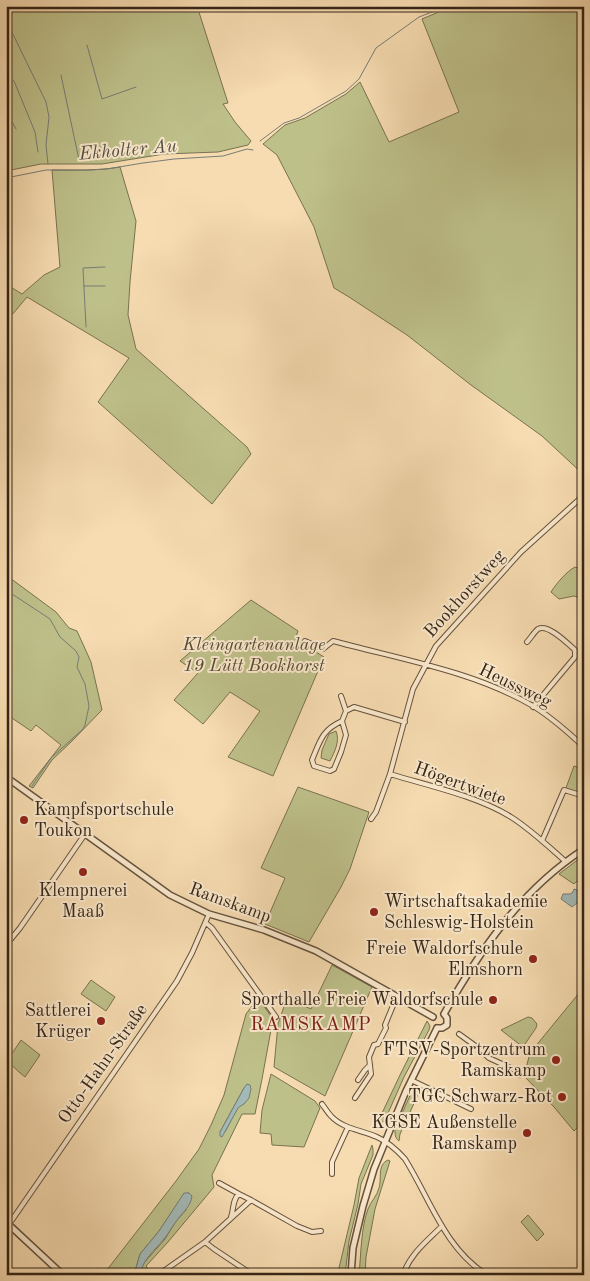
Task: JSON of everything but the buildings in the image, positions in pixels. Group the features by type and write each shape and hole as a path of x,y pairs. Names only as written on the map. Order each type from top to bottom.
{"street":[{"name":"Bookhorstweg","path":"371,819 376,812 390,774 413,689 436,646 521,552 584,495"},
{"path":"528,642 539,629 544,628 553,631 575,650 575,658 534,707"},
{"name":"Heussweg","path":"304,644 305,641 323,649 332,641 476,680 534,707 559,725 584,747"},
{"path":"342,696 346,710 342,721 346,735 341,752 334,769 330,771 314,766 312,760 324,734 332,725 342,721"},
{"path":"346,710 354,707 405,722"},
{"name":"Högertwiete","path":"390,774 493,808 512,818 565,861"},
{"name":"Ramskamp","path":"6,777 170,895 209,914 264,930 309,948 345,966 433,1017"},
{"path":"542,841 564,790 584,796"},
{"path":"6,945 85,834"},
{"path":"444,1014 471,967 501,925 527,896 565,861 584,849"},
{"name":"Otto-Hahn-Straße","path":"7,1223 12,1220 177,981 191,957 209,914"},
{"name":"Ramskamp","path":"206,922 276,1017"},
{"path":"355,1098 372,1074 369,1057 374,1045 378,1044 386,1028 385,1025 397,996"},
{"path":"437,1028 433,1024 433,1017 439,1013 444,1014"},
{"path":"437,1028 447,1025 447,1018 444,1014"},
{"path":"351,1275 353,1248 374,1169 384,1141 411,1080 437,1028"},
{"path":"459,1034 477,1046 489,1058 520,1074"},
{"path":"358,1080 370,1065"},
{"path":"411,1080 470,1109"},
{"path":"322,1104 331,1117 339,1123 377,1137 397,1150 405,1159 442,1226 458,1249 487,1275"},
{"path":"332,1174 332,1162 348,1127"},
{"path":"219,1183 297,1226 312,1232 322,1231"},
{"path":"231,1219 234,1200 239,1194"},
{"path":"158,1275 205,1242 252,1200"},
{"path":"7,1223 63,1275"},
{"path":"404,1275 405,1268 414,1255 442,1226"},
{"path":"205,1242 253,1275"}],"green space":[{"path":"6,6 197,6 228,103 223,104 251,141 248,145 218,152 164,154 102,164 41,164 6,171"},
{"path":"453,6 584,6 584,475 542,436 471,385 407,335 334,288 314,227 277,155 263,144 285,125 305,118 346,94 360,82 389,142 459,112 422,19"},
{"path":"120,167 136,221 128,315 136,349 247,447 251,454 212,504 98,402 129,358 27,297 6,322 6,284 22,294 44,275 60,267 52,170 94,170"},
{"path":"584,561 584,599 574,596 559,599 551,592 565,575"},
{"path":"6,574 56,612 69,628 77,631 91,662 102,710 52,760 33,788 29,786 61,745 36,725 31,731 6,714"},
{"name":"Kleingartenanlage 19 Lütt Bookhorst","path":"251,600 298,631 295,639 324,657 273,776 228,757 260,711 230,692 203,724 174,700 198,673 180,661"},
{"path":"336,731 337,742 330,761 321,758 322,750 329,734"},
{"path":"574,766 584,769 584,791 582,794 566,788"},
{"path":"298,787 369,812 350,869 309,942 265,924 285,878 261,868"},
{"path":"584,855 584,882 582,884 577,881 574,884 559,874"},
{"path":"332,965 372,987 325,1096 274,1067 278,1024 287,998 311,1009"},
{"path":"91,980 115,997 106,1011 81,994"},
{"name":"FTSV-Sportzentrum Ramskamp","path":"584,987 584,1121 574,1131 525,1077 525,1072 530,1053"},
{"path":"258,998 273,1019 255,1114 242,1114 212,1175 214,1187 146,1266 151,1274 140,1275 144,1263 165,1239 176,1221 186,1210 189,1193 184,1194 159,1231 140,1254 134,1275 103,1275 199,1149 224,1095 246,1014","holes":["247,1085 245,1103 238,1107 225,1132 220,1132"]},
{"path":"528,1017 532,1018 537,1024 523,1047 501,1030"},
{"path":"427,1021 430,1026 429,1030 404,1077 385,1120 375,1128 400,1075"},
{"path":"21,1040 40,1055 25,1077 7,1061"},
{"path":"271,1074 315,1101 320,1108 304,1147 272,1145 271,1134 260,1133 262,1110"},
{"path":"418,1087 421,1088 400,1134 399,1141 395,1129 412,1091"},
{"path":"372,1145 373,1155 361,1184 349,1241 345,1275 339,1275 359,1178"},
{"path":"388,1160 390,1161 375,1209 366,1257 365,1275 359,1275 366,1216 369,1206 378,1191 382,1165"},
{"path":"528,1215 544,1234 537,1241 521,1222"}],"water":[{"path":"574,889 577,890 582,899 572,907 561,899 563,894 570,894"},
{"path":"247,1084 250,1085 251,1089 249,1098 238,1108 222,1137 220,1132"},
{"path":"184,1193 189,1193 192,1196 188,1206 166,1237 146,1260 140,1275 134,1275 140,1254 159,1231"}],"waterway":[{"name":"Ekholter Au","path":"260,141 284,123 299,118 346,91 359,79 376,48 419,17 448,6"},
{"path":"6,20 46,102 49,117 46,145 48,164"},
{"path":"87,45 102,99 136,87"},
{"path":"6,73 14,81 35,132 38,152"},
{"path":"61,75 79,160"},
{"path":"6,111 16,129"},
{"name":"Ekholter Au","path":"6,178 46,170 107,169 174,159 223,156 247,149 253,150"},
{"path":"86,327 83,268 105,267"},
{"path":"84,286 105,286"},
{"path":"6,589 50,619 60,637 76,651 79,657 77,667 85,684 89,706 83,729 51,758 32,786"}],"place":[{"name":"Kampfsportschule Toukon","path":"24,820"},
{"name":"Klempnerei Maaß","path":"83,872"},
{"name":"Wirtschaftsakademie Schleswig-Holstein","path":"374,912"},
{"name":"Freie Waldorfschule Elmshorn","path":"533,959"},
{"name":"Sporthalle Freie Waldorfschule","path":"493,1000"},
{"name":"Sattlerei Krüger","path":"101,1021"},
{"name":"FTSV-Sportzentrum Ramskamp","path":"556,1060"},
{"name":"TGC Schwarz-Rot","path":"562,1097"},
{"name":"KGSE Außenstelle Ramskamp","path":"527,1133"}],"district":[{"name":"RAMSKAMP","path":"311,1025"}]}
